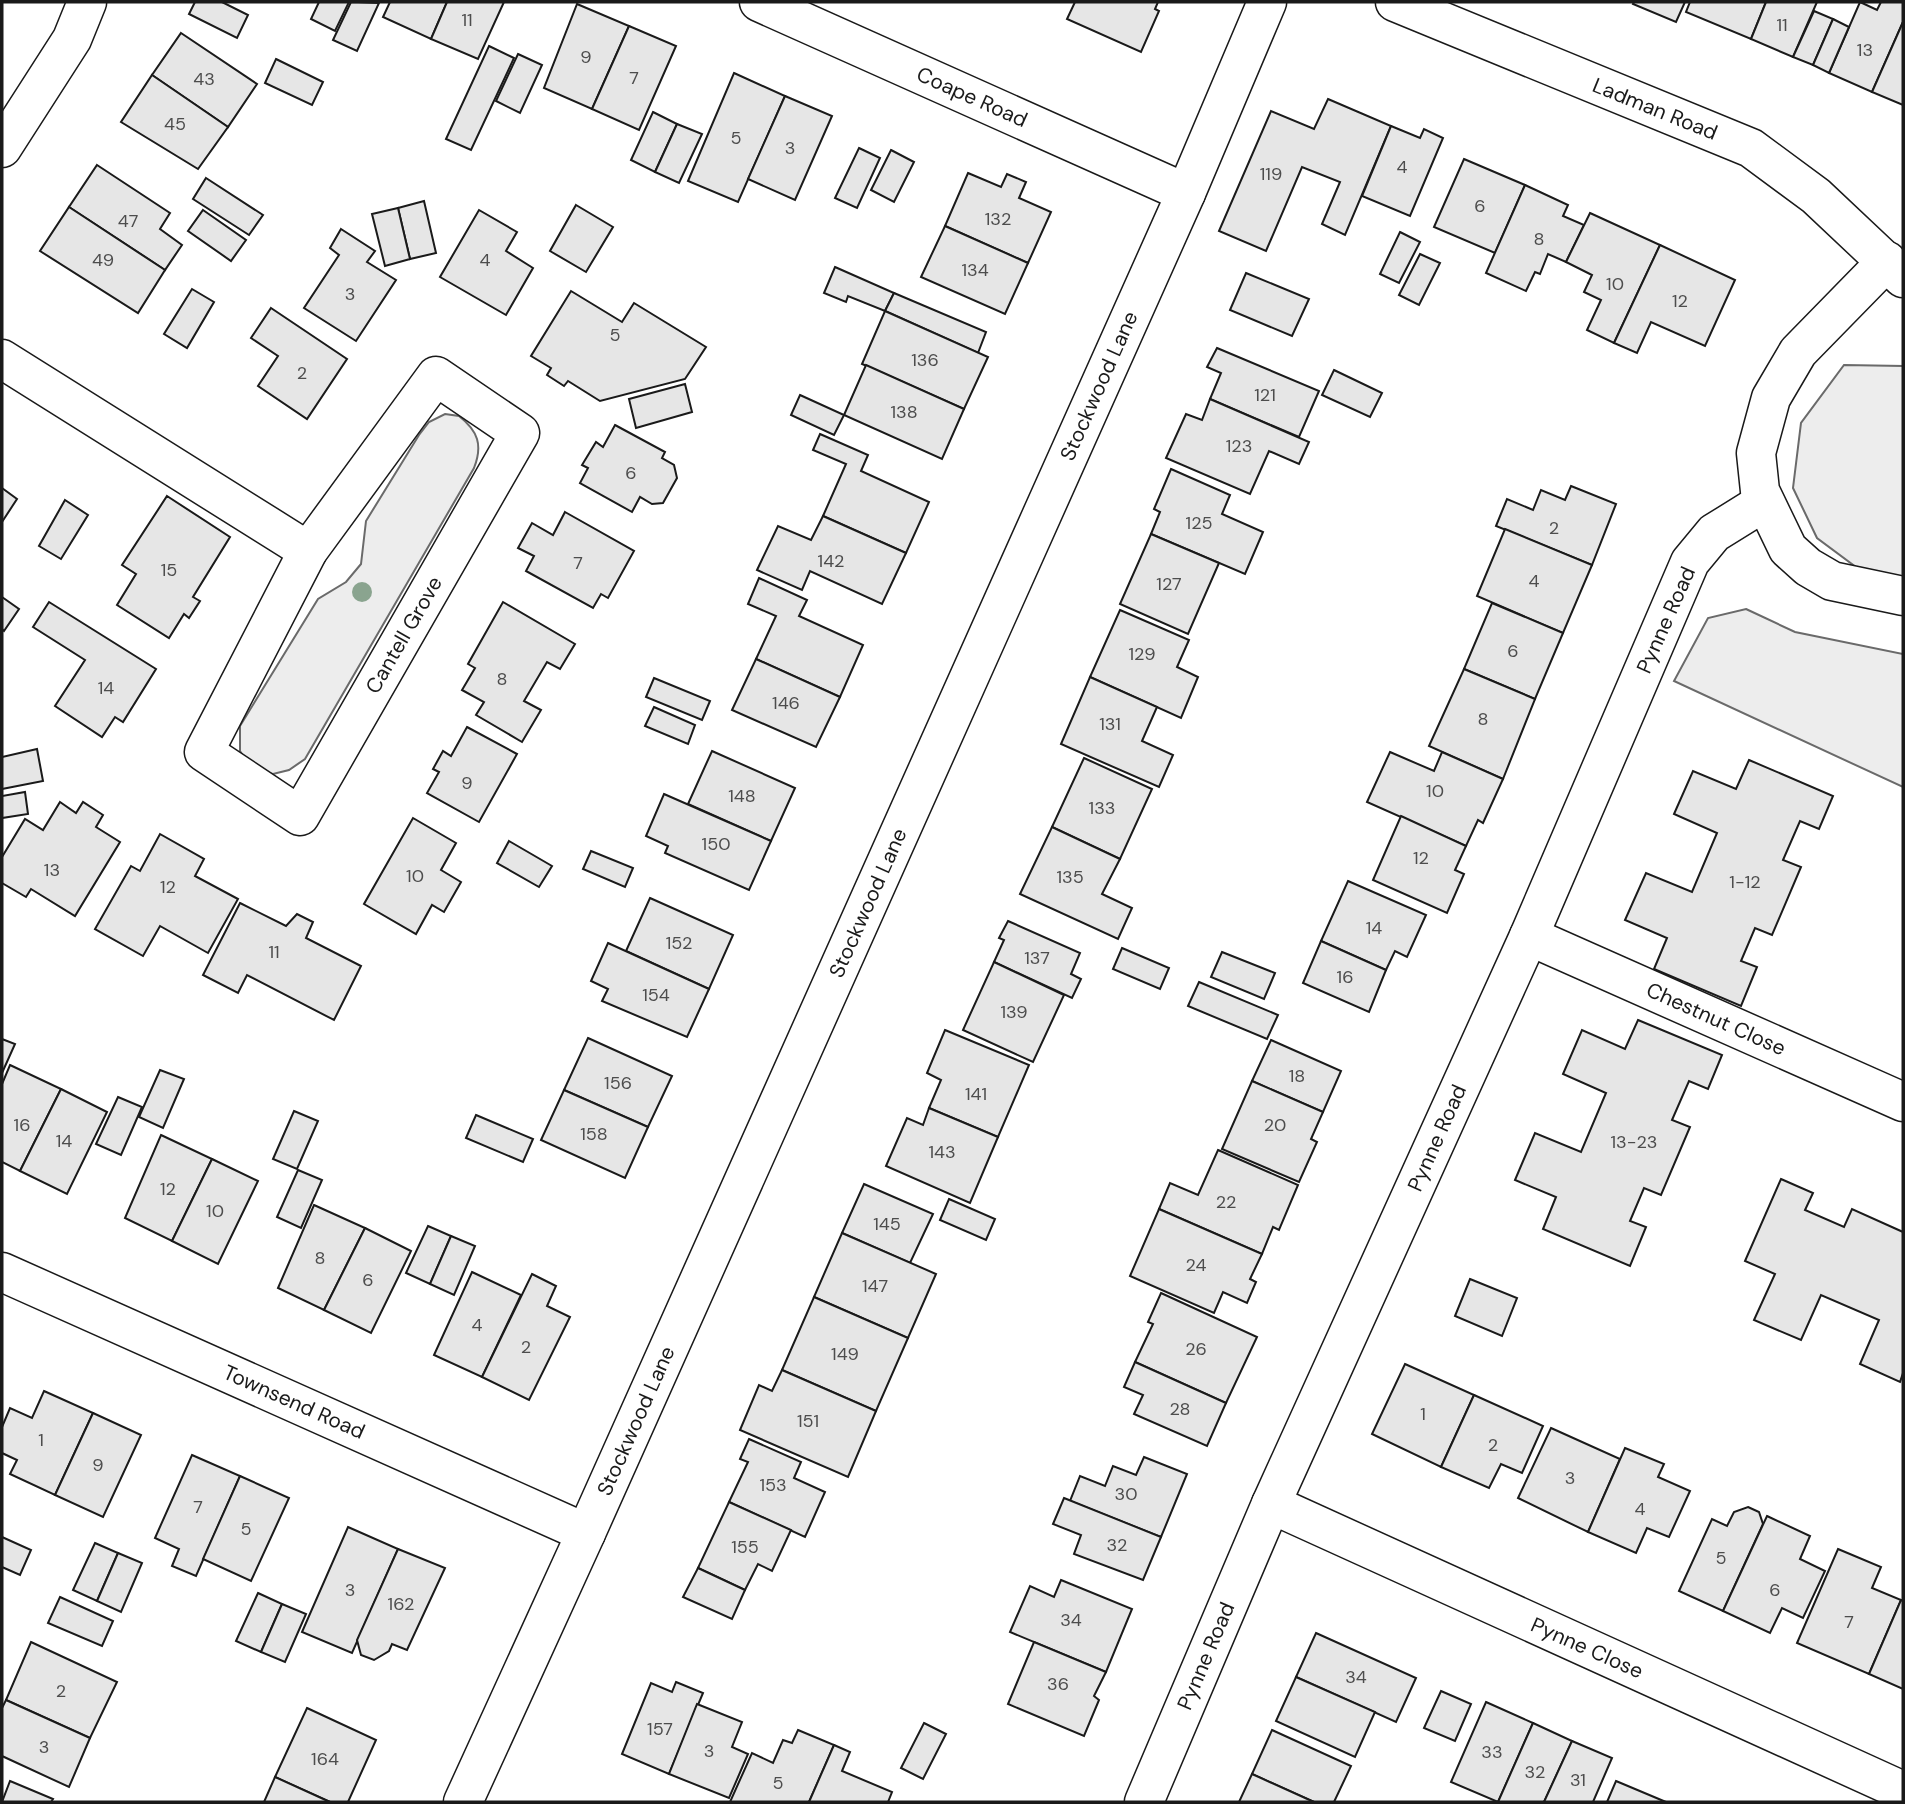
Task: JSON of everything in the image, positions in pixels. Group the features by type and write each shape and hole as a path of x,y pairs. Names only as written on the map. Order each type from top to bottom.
{"street":[{"path":"2,148 72,39 87,2"},
{"name":"Coape Road","path":"759,2 1186,193"},
{"name":"Stockwood Lane","path":"463,1802 1186,193 1267,2"},
{"name":"Ladman Road","path":"1395,2 1751,148 1816,196 1895,270 1798,352 1771,398 1756,453 1764,502 1787,549 1808,567 1832,581 1903,596"},
{"path":"2,359 308,551"},
{"name":"Cantell Grove","path":"436,376 520,433 300,816 204,752 308,551 436,376"},
{"name":"Pynne Road","path":"1144,1802 1271,1504 1529,936 1690,562 1714,533 1764,502"},
{"name":"Chestnut Close","path":"1529,936 1903,1102"},
{"name":"Townsend Road","path":"2,1272 586,1533"},
{"name":"Pynne Close","path":"1271,1504 1903,1791"}],"shaded area":[{"path":"1844,365 1903,366 1903,577 1860,570 1817,538 1793,488 1801,423"},
{"path":"445,414 459,416 471,427 478,445 474,468 305,759 289,770 273,774 258,771 249,765 240,751 240,726 318,599 346,582 361,564 366,521 419,435 429,422"},
{"path":"1746,609 1795,632 1903,654 1903,787 1674,681 1708,618"}],"building":[{"path":"195,2 222,2 248,15 237,38 189,14"},
{"path":"319,2 349,2 335,31 311,19"},
{"path":"351,2 379,3 357,51 333,40"},
{"path":"390,2 447,2 431,39 383,17"},
{"path":"447,2 504,2 478,59 431,39"},
{"path":"1075,2 1158,2 1155,9 1159,11 1141,52 1067,19"},
{"path":"1685,2 1676,22 1633,4"},
{"path":"1690,2 1766,2 1751,39 1686,12"},
{"path":"1766,2 1817,2 1793,57 1751,39"},
{"path":"1860,2 1877,10 1881,2 1903,2 1903,22 1872,92 1829,73"},
{"path":"577,4 629,26 592,109 544,88"},
{"path":"1814,11 1833,19 1813,65 1793,57"},
{"path":"1833,19 1849,27 1829,73 1813,65"},
{"path":"1903,22 1903,105 1872,92"},
{"path":"629,26 676,46 639,130 592,109"},
{"path":"181,33 257,84 228,127 152,75"},
{"path":"489,46 514,58 471,150 446,139"},
{"path":"518,54 542,65 520,113 496,101"},
{"path":"276,59 323,82 312,105 265,83"},
{"path":"734,73 785,96 738,202 688,181"},
{"path":"152,75 228,127 198,169 121,122"},
{"path":"785,96 832,116 795,200 748,179"},
{"path":"1328,99 1391,126 1345,235 1322,224 1340,182 1302,167 1266,251 1219,231 1271,111 1314,129"},
{"path":"653,112 677,124 655,172 631,160"},
{"path":"677,124 702,134 679,183 655,172"},
{"path":"1391,126 1420,138 1424,129 1443,138 1410,216 1362,196"},
{"path":"859,148 880,158 857,208 835,198"},
{"path":"891,150 914,162 894,202 871,190"},
{"path":"1464,159 1525,185 1495,253 1434,227"},
{"path":"97,165 170,213 160,229 182,245 165,270 69,207"},
{"path":"968,173 1001,187 1007,174 1026,182 1019,198 1051,212 1028,263 945,226"},
{"path":"206,178 263,215 249,235 193,199"},
{"path":"1525,185 1568,205 1563,216 1584,225 1566,262 1548,254 1540,274 1535,272 1526,291 1486,273"},
{"path":"424,201 436,253 410,259 398,208"},
{"path":"576,205 613,227 586,272 550,251"},
{"path":"69,207 165,270 138,313 40,251"},
{"path":"398,208 410,259 385,266 372,214"},
{"path":"203,210 246,240 231,261 188,231"},
{"path":"479,210 517,232 506,251 533,268 506,315 440,277"},
{"path":"1590,213 1660,245 1614,343 1587,330 1601,300 1584,292 1592,275 1566,262"},
{"path":"945,226 1028,263 1005,314 921,277"},
{"path":"341,229 375,251 367,262 396,280 356,341 304,308 339,255 330,248"},
{"path":"1400,232 1420,242 1399,283 1380,274"},
{"path":"1660,245 1735,280 1705,346 1651,322 1637,353 1614,343"},
{"path":"1420,254 1440,263 1419,305 1399,295"},
{"path":"835,267 894,293 885,311 848,296 846,302 824,293"},
{"path":"1246,273 1309,299 1292,336 1230,310"},
{"path":"192,289 214,302 187,348 164,334"},
{"path":"571,291 622,322 634,303 706,347 685,379 600,401 568,381 564,386 547,375 551,368 531,356"},
{"path":"894,293 986,332 978,353 885,311"},
{"path":"271,308 347,359 307,419 258,386 278,356 251,338"},
{"path":"885,311 988,357 964,409 862,364"},
{"path":"1217,348 1319,391 1299,437 1210,399 1221,373 1207,367"},
{"path":"866,365 964,409 942,459 844,415"},
{"path":"1334,370 1382,393 1370,417 1322,395"},
{"path":"685,384 692,412 636,428 629,399"},
{"path":"800,395 844,415 834,435 791,415"},
{"path":"1210,399 1309,442 1299,464 1269,451 1250,494 1166,458 1186,414 1202,420"},
{"path":"615,425 665,452 662,458 674,465 677,478 663,503 652,504 640,497 632,512 580,483 588,468 582,465 596,442 603,447"},
{"path":"820,434 868,455 861,471 929,502 906,553 823,516 846,464 813,450"},
{"path":"1171,469 1230,495 1222,514 1263,532 1245,574 1151,534 1160,512 1154,509"},
{"path":"1571,486 1616,504 1592,565 1496,526 1507,499 1533,510 1541,490 1565,500"},
{"path":"2,488 17,499 2,522"},
{"path":"167,496 230,537 193,597 200,601 189,618 184,614 169,638 117,605 136,574 122,565"},
{"path":"65,500 88,515 61,559 39,546"},
{"path":"565,512 634,551 608,598 601,594 593,608 526,571 534,556 518,548 532,523 553,535"},
{"path":"823,516 906,553 882,604 810,571 802,590 757,570 778,526 811,540"},
{"path":"1505,529 1592,565 1563,633 1477,596"},
{"path":"1151,534 1219,563 1188,634 1120,604"},
{"path":"759,578 807,600 799,616 863,645 840,697 756,659 776,616 748,604"},
{"path":"2,597 19,609 4,631 2,629"},
{"path":"49,602 156,669 123,722 115,717 102,737 55,706 85,660 33,627"},
{"path":"503,602 575,644 560,669 547,662 524,701 541,710 522,742 476,715 484,702 462,690 475,668 468,664"},
{"path":"1492,603 1563,633 1535,699 1464,669"},
{"path":"1120,610 1189,640 1177,667 1198,677 1181,718 1090,677"},
{"path":"756,659 840,697 816,747 732,710"},
{"path":"1464,669 1535,699 1503,779 1429,746"},
{"path":"1090,677 1157,707 1142,741 1173,755 1159,787 1061,744"},
{"path":"654,678 710,701 702,720 646,697"},
{"path":"654,707 695,725 688,744 645,726"},
{"path":"467,727 517,754 479,822 427,793 439,772 433,769 443,751 451,756"},
{"path":"37,749 43,781 2,789 2,757"},
{"path":"712,751 795,788 771,841 688,804"},
{"path":"1390,752 1434,771 1442,752 1503,779 1483,823 1478,820 1466,846 1367,802"},
{"path":"1084,758 1152,789 1120,859 1052,827"},
{"path":"1749,760 1833,796 1819,829 1800,821 1783,860 1801,867 1772,935 1755,928 1741,961 1757,967 1741,1006 1654,969 1667,938 1625,920 1646,873 1692,892 1717,833 1674,814 1693,771 1736,789"},
{"path":"25,792 28,814 2,818 2,796"},
{"path":"664,794 771,841 749,890 665,853 668,846 646,836"},
{"path":"60,802 76,813 83,802 103,815 96,827 120,842 75,916 31,889 26,897 2,883 2,857 25,819 43,830"},
{"path":"1401,816 1466,846 1455,870 1464,874 1447,913 1373,880"},
{"path":"413,818 456,843 441,870 461,882 444,912 432,905 416,934 364,904"},
{"path":"1052,827 1120,859 1102,894 1132,908 1118,939 1020,894"},
{"path":"160,834 204,859 195,876 238,899 208,953 160,926 143,956 95,929 131,866 140,871"},
{"path":"509,841 552,866 539,887 497,863"},
{"path":"591,851 633,868 625,887 583,869"},
{"path":"1348,881 1426,915 1407,957 1395,951 1386,970 1321,941"},
{"path":"650,898 733,935 709,989 626,951"},
{"path":"240,903 286,926 297,914 313,922 306,938 361,966 334,1020 247,975 238,993 203,975"},
{"path":"1008,921 1080,953 1071,974 1081,979 1072,998 994,962 1004,940 999,938"},
{"path":"1321,941 1386,970 1369,1012 1303,983"},
{"path":"608,943 709,989 687,1037 602,1001 608,989 591,981"},
{"path":"1122,948 1169,968 1160,989 1113,969"},
{"path":"1222,952 1275,973 1264,999 1211,977"},
{"path":"994,962 1064,995 1033,1062 963,1030"},
{"path":"1199,982 1278,1015 1267,1039 1188,1006"},
{"path":"1638,1020 1722,1055 1708,1089 1689,1081 1672,1120 1690,1127 1661,1195 1644,1188 1630,1221 1646,1227 1630,1266 1543,1229 1556,1197 1515,1180 1535,1133 1581,1152 1606,1093 1563,1074 1582,1030 1625,1049"},
{"path":"945,1030 1029,1065 998,1137 929,1108 941,1080 927,1073"},
{"path":"588,1038 672,1076 648,1127 564,1090"},
{"path":"2,1039 15,1044 2,1073"},
{"path":"1271,1040 1341,1071 1323,1112 1252,1081"},
{"path":"10,1065 61,1089 20,1171 2,1162 2,1084"},
{"path":"160,1070 184,1079 163,1128 139,1117"},
{"path":"1252,1081 1323,1112 1311,1139 1317,1142 1299,1182 1222,1149"},
{"path":"61,1089 107,1112 67,1194 20,1171"},
{"path":"564,1090 648,1127 625,1178 541,1140"},
{"path":"118,1097 142,1107 121,1155 96,1144"},
{"path":"929,1108 998,1137 970,1203 886,1166 907,1118 923,1125"},
{"path":"294,1111 318,1121 297,1169 273,1159"},
{"path":"476,1115 533,1139 523,1162 466,1138"},
{"path":"161,1135 212,1159 172,1241 125,1218"},
{"path":"1218,1150 1298,1185 1279,1230 1273,1227 1262,1254 1159,1209 1170,1183 1198,1195"},
{"path":"212,1159 258,1181 218,1264 172,1241"},
{"path":"298,1170 322,1180 301,1228 277,1217"},
{"path":"1781,1179 1813,1193 1805,1210 1844,1227 1852,1209 1903,1232 1903,1373 1900,1382 1860,1364 1879,1320 1821,1295 1801,1340 1754,1320 1775,1274 1745,1261"},
{"path":"864,1184 933,1214 910,1263 842,1233"},
{"path":"949,1199 995,1219 986,1240 940,1220"},
{"path":"314,1205 365,1228 324,1310 278,1288"},
{"path":"1159,1209 1262,1254 1250,1279 1256,1282 1247,1303 1223,1292 1214,1313 1130,1276"},
{"path":"428,1226 451,1236 430,1284 406,1273"},
{"path":"365,1228 411,1251 371,1333 324,1310"},
{"path":"842,1233 936,1274 908,1338 814,1297"},
{"path":"451,1236 475,1246 454,1295 430,1284"},
{"path":"472,1272 521,1295 482,1377 434,1355"},
{"path":"532,1274 556,1286 547,1306 570,1317 529,1400 482,1377"},
{"path":"1470,1279 1517,1298 1502,1336 1455,1316"},
{"path":"1161,1293 1257,1337 1226,1403 1135,1362 1153,1324 1148,1322"},
{"path":"814,1297 908,1338 876,1411 782,1370"},
{"path":"1135,1362 1226,1403 1207,1446 1134,1414 1143,1395 1124,1387"},
{"path":"1405,1364 1474,1395 1441,1467 1372,1434"},
{"path":"782,1370 876,1411 848,1477 740,1430 759,1385 772,1391"},
{"path":"44,1391 93,1413 55,1495 10,1474 17,1460 2,1453 2,1427 10,1408 32,1418"},
{"path":"1474,1395 1543,1426 1522,1473 1501,1464 1489,1488 1441,1467"},
{"path":"93,1413 141,1435 103,1517 55,1495"},
{"path":"1551,1428 1620,1459 1588,1532 1518,1498"},
{"path":"749,1439 801,1462 794,1478 825,1492 805,1537 729,1502 748,1462 740,1459"},
{"path":"1625,1448 1664,1464 1658,1477 1690,1491 1669,1537 1647,1528 1636,1553 1588,1532"},
{"path":"192,1455 240,1476 196,1576 172,1566 179,1549 155,1538"},
{"path":"1144,1457 1187,1474 1161,1537 1070,1501 1080,1476 1105,1486 1113,1466 1136,1475"},
{"path":"240,1476 289,1498 251,1581 203,1559"},
{"path":"1064,1498 1161,1537 1143,1580 1074,1554 1081,1535 1053,1524"},
{"path":"729,1502 791,1530 772,1571 758,1564 745,1590 698,1568"},
{"path":"1748,1507 1759,1512 1763,1524 1723,1611 1679,1591 1712,1519 1727,1526 1734,1512"},
{"path":"1767,1516 1810,1536 1800,1559 1825,1571 1803,1618 1782,1608 1770,1633 1723,1611"},
{"path":"348,1527 398,1549 352,1653 302,1632"},
{"path":"2,1537 31,1550 20,1575 2,1567"},
{"path":"95,1543 118,1553 97,1601 73,1590"},
{"path":"398,1549 445,1568 407,1650 392,1644 389,1651 374,1660 361,1655 357,1640"},
{"path":"1838,1549 1881,1567 1872,1588 1901,1600 1869,1674 1797,1643"},
{"path":"118,1553 142,1563 121,1612 97,1601"},
{"path":"698,1568 745,1590 732,1619 683,1597"},
{"path":"1061,1580 1132,1609 1106,1672 1010,1632 1030,1586 1054,1597"},
{"path":"258,1593 282,1604 261,1652 236,1641"},
{"path":"60,1597 113,1621 102,1646 48,1623"},
{"path":"1901,1600 1903,1601 1903,1689 1869,1674"},
{"path":"282,1604 306,1614 285,1662 261,1652"},
{"path":"1316,1633 1416,1678 1396,1722 1296,1677"},
{"path":"31,1642 117,1682 90,1738 6,1700"},
{"path":"1034,1642 1106,1672 1094,1696 1099,1700 1084,1736 1008,1704"},
{"path":"1296,1677 1375,1712 1355,1757 1276,1721"},
{"path":"676,1682 703,1693 669,1774 622,1754 651,1683 672,1692"},
{"path":"1441,1691 1471,1704 1455,1741 1424,1728"},
{"path":"6,1700 90,1738 69,1787 2,1756 2,1708"},
{"path":"1486,1702 1533,1723 1498,1802 1451,1782"},
{"path":"697,1704 742,1722 732,1747 748,1754 729,1798 669,1774"},
{"path":"307,1708 376,1740 348,1802 330,1802 275,1777"},
{"path":"924,1723 946,1734 923,1779 901,1768"},
{"path":"1533,1723 1572,1741 1544,1802 1498,1802"},
{"path":"798,1730 834,1745 809,1802 730,1802 752,1753 773,1763 783,1740 792,1743"},
{"path":"1272,1730 1351,1766 1334,1802 1314,1802 1252,1774"},
{"path":"1572,1741 1612,1758 1593,1802 1544,1802"},
{"path":"834,1745 850,1752 842,1771 892,1792 888,1802 809,1802"},
{"path":"1252,1774 1314,1802 1239,1802"},
{"path":"275,1777 330,1802 264,1802"},
{"path":"10,1781 53,1799 51,1802 2,1802"},
{"path":"1616,1781 1666,1802 1607,1802"}]}
